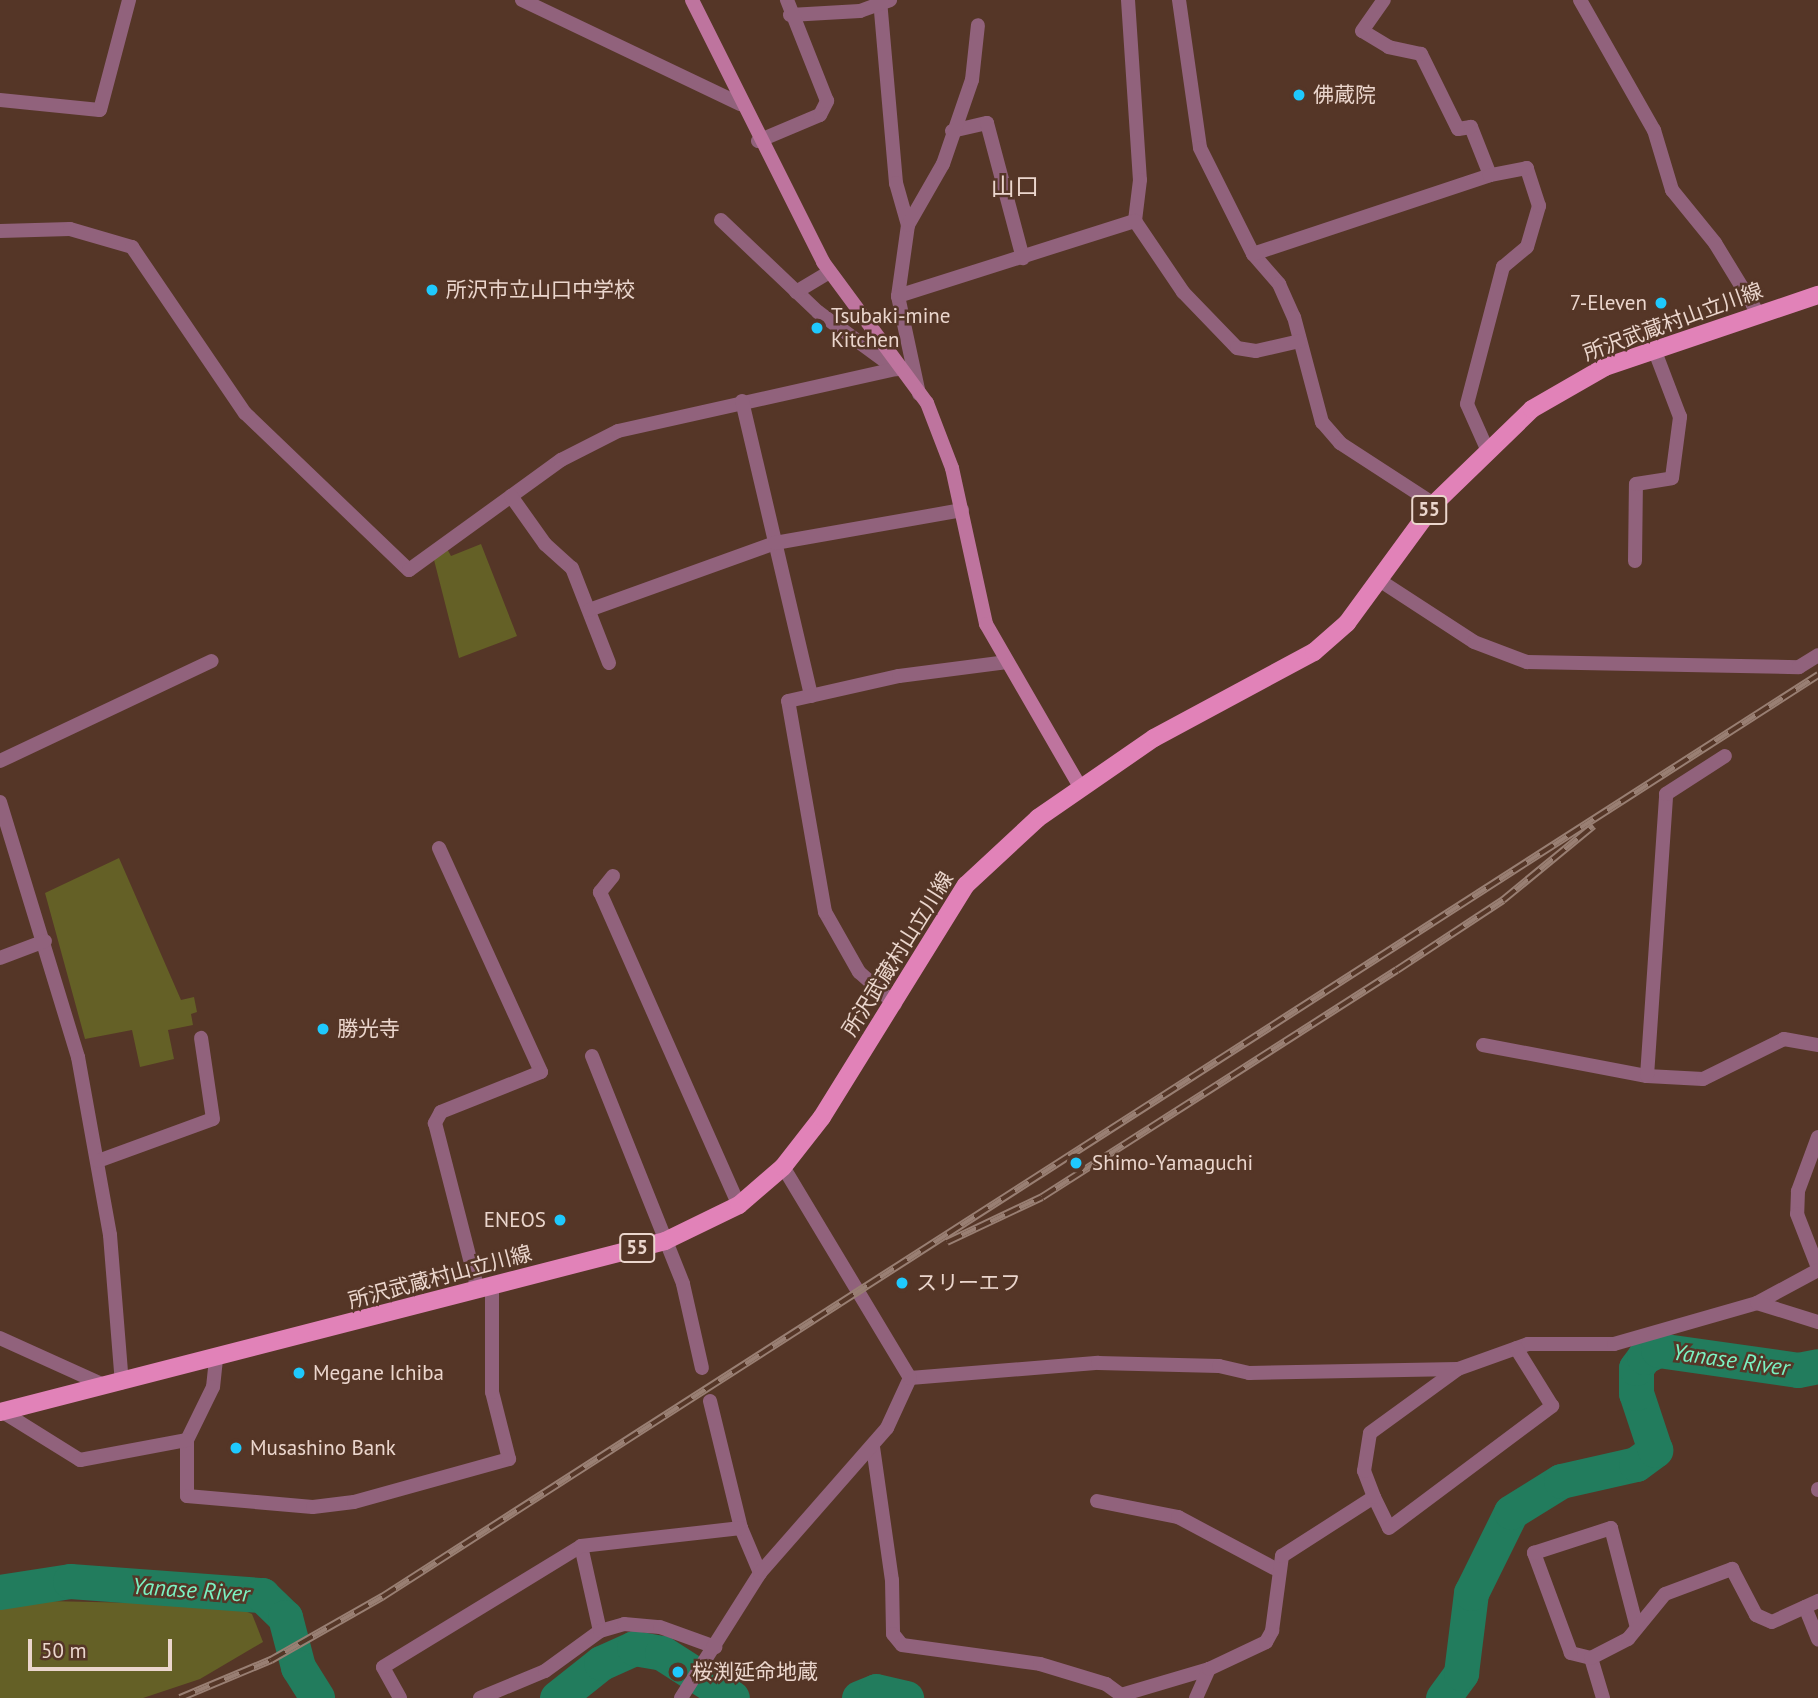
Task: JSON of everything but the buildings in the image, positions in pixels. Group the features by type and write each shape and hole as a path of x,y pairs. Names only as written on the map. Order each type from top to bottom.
{"main road":[{"name":"所沢武蔵村山立川線","path":"2,1412 216,1359 665,1241 739,1205 783,1167 895,1004 966,885 1079,785 1154,738 1289,671 1347,623 1434,503 1487,449 1570,385 1654,349 1818,295"}],"street":[{"path":"0,100 100,110 129,0"},
{"path":"522,0 740,104"},
{"path":"692,0 758,141 829,272 896,369 919,394 939,432 962,510 986,624 1079,785"},
{"path":"758,141 820,115 827,101 790,16 787,0"},
{"path":"1128,0 1140,180 1135,221 1183,292 1237,348 1256,351 1300,341"},
{"path":"1179,0 1200,148 1253,254 1279,284 1300,341 1322,422 1340,443 1434,503"},
{"path":"1384,0 1362,31 1389,47 1421,54 1458,129 1471,127 1490,175"},
{"path":"790,16 883,2 896,183 908,225"},
{"path":"1586,3 1654,130 1672,190 1715,243 1759,315"},
{"path":"919,394 898,296 908,225 943,164 952,131 972,80 978,25"},
{"path":"952,131 987,123 1023,258"},
{"path":"1253,254 1490,175 1527,168 1538,206 1527,247 1503,267 1467,404 1487,449"},
{"path":"721,220 796,292 896,369"},
{"path":"898,296 1135,221"},
{"path":"0,231 70,229 132,247 245,413 409,570 511,496 618,431 742,401 896,369"},
{"path":"796,292 829,272"},
{"path":"1634,561 1636,484 1672,478 1679,417 1654,349"},
{"path":"742,401 811,696"},
{"path":"511,496 545,544 572,568 609,663"},
{"path":"589,610 775,543 962,510"},
{"path":"1379,580 1475,642 1527,662 1799,667 1818,655"},
{"path":"0,761 212,661"},
{"path":"895,1004 859,972 825,912 788,701 1007,662"},
{"path":"1647,1076 1666,794 1725,757"},
{"path":"0,802 45,941 78,1057 98,1161 114,1385 0,1338"},
{"path":"216,1359 213,1387 187,1440 187,1496 313,1507 354,1502 509,1459 492,1392 485,1288 435,1124 441,1112 541,1072 439,848"},
{"path":"613,876 600,892 739,1205"},
{"path":"0,958 45,941"},
{"path":"98,1161 213,1119 201,1038"},
{"path":"1483,1045 1647,1076 1703,1079 1784,1039 1818,1045"},
{"path":"592,1056 683,1284 702,1368"},
{"path":"1516,1348 1552,1405 1389,1528 1364,1471 1370,1433 1458,1369 1516,1348 1614,1344 1757,1303 1818,1269 1797,1214 1798,1191 1818,1137"},
{"path":"783,1167 910,1378"},
{"path":"1757,1303 1818,1322"},
{"path":"910,1378 1098,1363 1219,1366 1249,1374 1458,1369"},
{"path":"681,1698 693,1684 760,1573 873,1447 910,1378"},
{"path":"710,1401 741,1528 760,1573"},
{"path":"2,1412 80,1460 187,1440"},
{"path":"873,1447 892,1580 893,1634 902,1645 1040,1664 1123,1696 1209,1669 1266,1642 1272,1631 1276,1569 1282,1556 1374,1497"},
{"path":"1097,1501 1178,1517 1276,1569"},
{"path":"400,1698 383,1667 581,1546 741,1528"},
{"path":"1637,1628 1611,1528 1534,1553 1571,1653 1591,1658 1637,1628 1665,1594 1732,1569 1756,1615 1772,1622 1812,1604 1818,1639"},
{"path":"581,1546 600,1630"},
{"path":"480,1698 545,1671 600,1630 660,1627 715,1647"},
{"path":"1591,1658 1603,1698"},
{"path":"1196,1698 1209,1669"}],"shaded area":[{"path":"481,544 517,636 459,658 433,556 446,547 451,556"},
{"path":"119,858 181,1000 194,997 197,1012 191,1014 193,1025 168,1030 174,1059 140,1067 132,1030 85,1039 45,893"},
{"path":"46,1601 232,1605 252,1614 263,1642 200,1679 143,1698 0,1698 0,1609"}],"waterway":[{"name":"Yanase River","path":"1443,1698 1461,1673 1471,1593 1511,1512 1561,1481 1636,1464 1655,1450 1636,1393 1636,1368 1644,1357 1658,1350 1798,1370 1818,1366"},
{"name":"Yanase River","path":"0,1592 70,1581 262,1595 285,1617 298,1667 317,1698"},
{"name":"Yanase River","path":"557,1698 601,1663 634,1648 662,1653 732,1698"},
{"name":"Yanase River","path":"859,1698 876,1691 906,1698"}],"railway":[{"path":"180,1698 271,1660 382,1597 1818,675"},
{"path":"947,1242 1042,1197 1397,970 1503,900 1593,826"}],"place":[{"name":"佛蔵院","path":"1299,95"},
{"name":"所沢市立山口中学校","path":"432,290"},
{"name":"7-Eleven","path":"1661,303"},
{"name":"Tsubaki-mine Kitchen","path":"817,328"},
{"name":"勝光寺","path":"323,1029"},
{"name":"Shimo-Yamaguchi","path":"1076,1163"},
{"name":"ENEOS","path":"560,1220"},
{"name":"スリーエフ","path":"902,1283"},
{"name":"Megane Ichiba","path":"299,1373"},
{"name":"Musashino Bank","path":"236,1448"},
{"name":"桜渕延命地蔵","path":"678,1672"}],"district":[{"name":"山口","path":"1015,187"}]}
